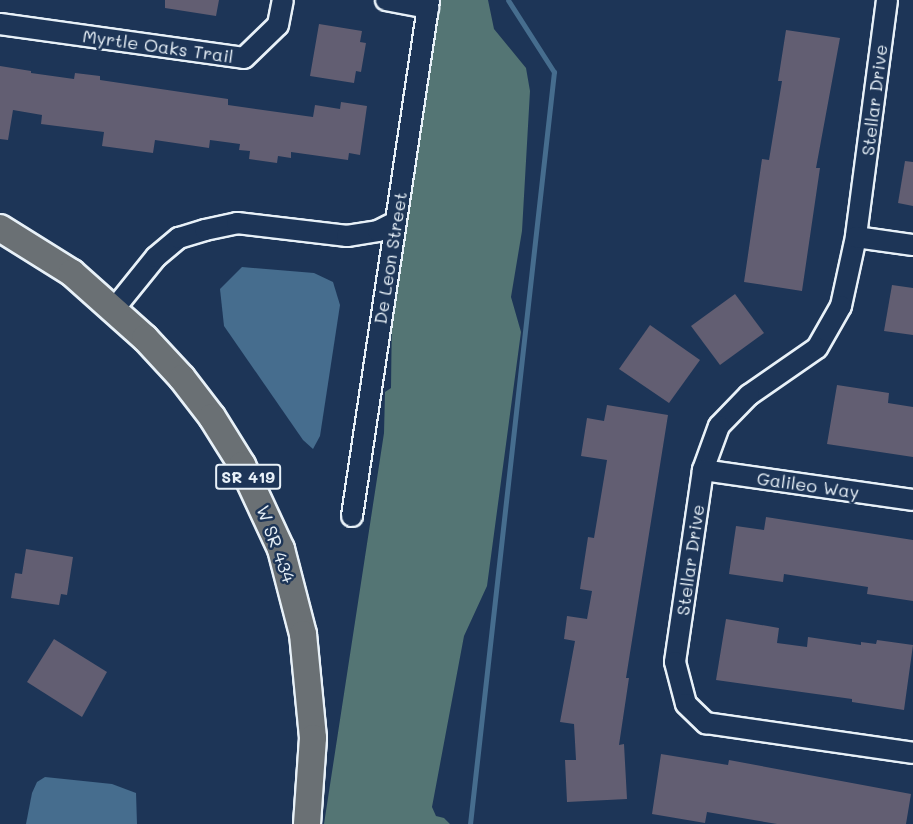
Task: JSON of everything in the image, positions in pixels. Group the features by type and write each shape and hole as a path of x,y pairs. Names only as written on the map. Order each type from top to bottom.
{"main road":[{"name":"W SR 434","path":"0,228 72,273 114,309 182,378 212,417 242,465 281,549 303,634 313,738 307,824"}],"street":[{"name":"Myrtle Oaks Trail","path":"0,24 244,58 278,26 283,0"},
{"path":"386,0 429,4"},
{"name":"Stellar Drive","path":"887,0 856,237 841,306 817,348 749,395 719,426 703,470 675,662 686,704 706,723 913,753"},
{"name":"De Leon Street","path":"352,516 429,4"},
{"path":"114,309 156,257 179,238 237,224 347,236 378,231 396,222"},
{"path":"856,237 913,245"},
{"name":"Galileo Way","path":"703,470 913,500"}],"green space":[{"path":"439,0 488,0 494,29 526,68 530,91 522,231 511,297 521,332 487,586 464,636 432,807 436,816 444,818 450,824 324,824 384,433 385,392 391,388 392,307 404,229 408,227 405,220"}],"water":[{"path":"242,267 314,273 333,282 340,305 320,436 313,449 303,440 224,326 220,289"},
{"path":"45,777 112,784 136,793 137,824 26,824 32,793 37,782"}],"building":[{"path":"165,0 219,0 216,16 165,8"},
{"path":"319,24 362,31 360,42 366,43 361,72 356,71 354,83 310,76"},
{"path":"786,30 840,38 816,168 820,168 802,291 744,282 762,159 769,160 782,81 778,81"},
{"path":"0,66 74,79 75,73 100,76 100,80 228,99 228,105 313,117 315,105 340,109 341,102 367,106 360,155 349,153 348,160 291,152 291,158 278,156 277,163 249,159 250,151 239,150 240,144 210,140 209,148 155,140 153,153 102,146 104,132 41,124 42,115 13,110 8,140 0,139"},
{"path":"905,161 913,162 913,206 898,203"},
{"path":"892,285 913,288 913,335 884,331"},
{"path":"735,294 764,333 720,365 691,326"},
{"path":"650,325 700,360 669,403 619,369"},
{"path":"837,385 889,393 888,403 913,407 913,457 827,444"},
{"path":"607,405 668,415 626,678 629,678 619,745 624,744 627,799 567,802 565,760 576,760 574,724 560,722 575,641 564,639 567,616 587,619 592,591 580,589 588,537 594,538 607,460 581,456 587,418 604,421"},
{"path":"766,517 913,540 913,601 867,594 868,587 784,574 783,582 729,574 736,526 764,530"},
{"path":"26,549 73,557 67,595 61,594 59,605 11,598 15,573 22,574"},
{"path":"726,619 779,628 777,643 807,647 808,637 861,645 861,642 876,644 877,640 913,645 904,710 852,702 852,699 716,680"},
{"path":"54,639 107,672 82,717 27,682"},
{"path":"661,754 728,765 729,760 911,794 906,824 777,824 707,812 705,823 652,814"}],"waterway":[{"path":"470,824 554,72 508,0"}]}
